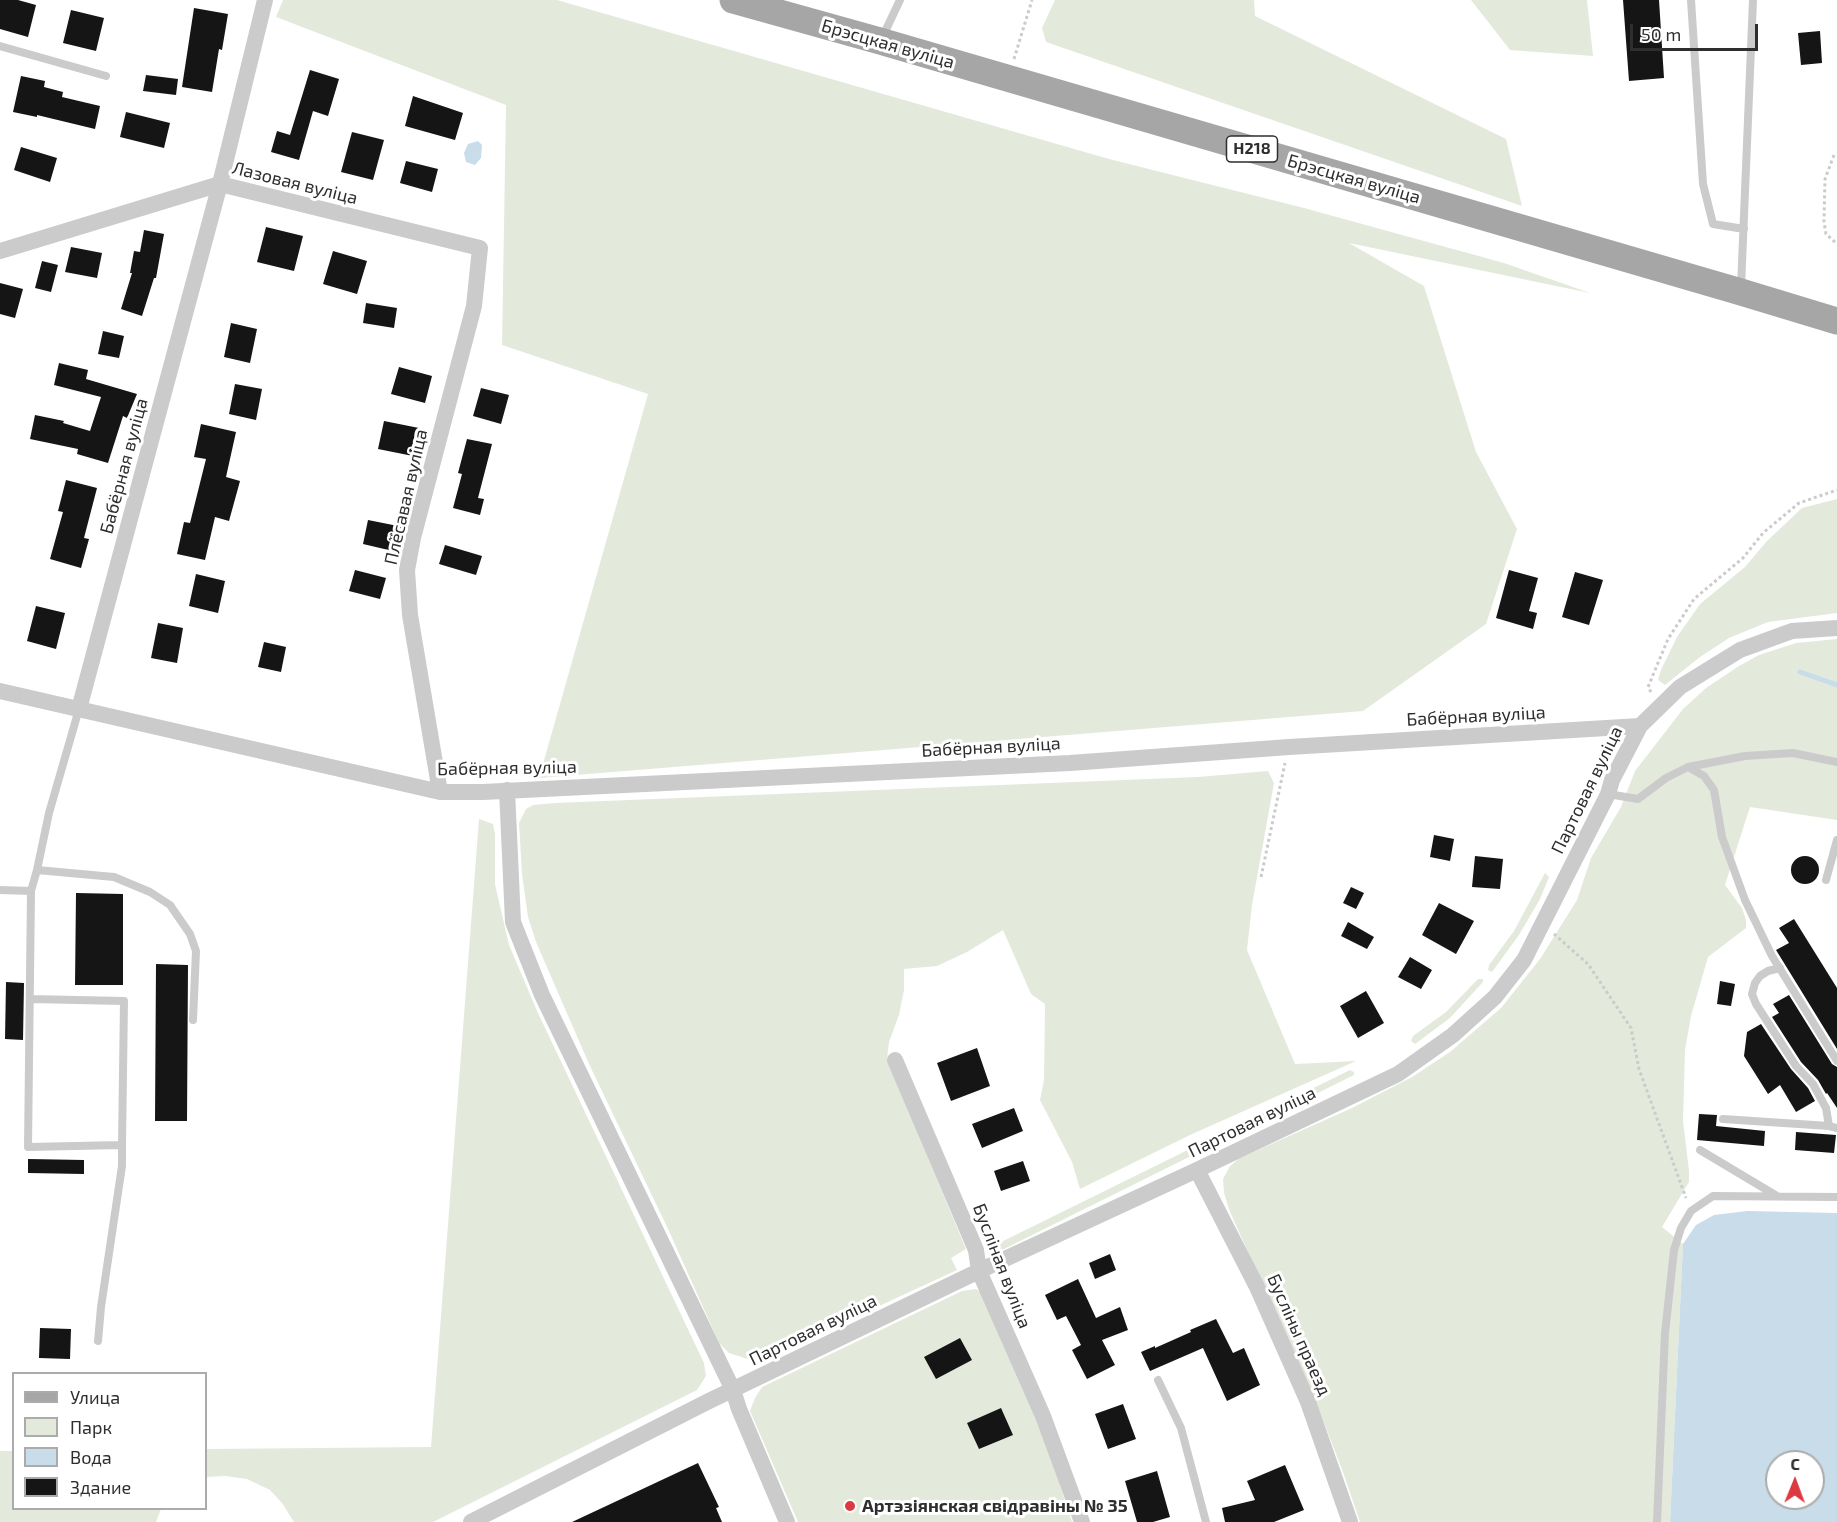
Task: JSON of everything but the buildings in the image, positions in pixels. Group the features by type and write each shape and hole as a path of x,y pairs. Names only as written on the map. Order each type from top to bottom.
{"main road":[{"name":"Брэсцкая вуліца","path":"733,0 1741,291 1837,321"}],"street":[{"name":"Бабёрная вуліца","path":"265,0 220,184 79,709 440,792 1070,763 1640,726"},
{"name":"Лазовая вуліца","path":"0,251 220,184 480,248"},
{"name":"Плёсавая вуліца","path":"440,792 410,615 407,570 413,538 474,306 480,248"},
{"path":"1640,726 1680,687 1740,650 1792,632 1837,628"},
{"path":"0,691 79,709"},
{"name":"Партовая вуліца","path":"471,1522 733,1390 979,1271 1398,1074 1453,1035 1495,997 1524,960 1640,726"},
{"path":"507,790 513,922 542,995 733,1390 787,1522"},
{"name":"Бусліная вуліца","path":"895,1060 976,1250 979,1271 1043,1416 1082,1522"},
{"name":"Бусліны праезд","path":"1197,1170 1257,1287 1308,1402 1350,1522"}],"lane":[{"path":"880,41 900,0"},
{"path":"1690,0 1703,184 1713,224 1744,229"},
{"path":"1741,291 1753,0"},
{"path":"0,46 106,76"},
{"path":"79,709 31,891 28,1147 122,1144"},
{"path":"1608,794 1638,799 1665,778 1688,767 1745,756 1793,753 1837,762"},
{"path":"1688,767 1704,776 1714,790 1722,837 1745,900 1780,968 1837,1061"},
{"path":"1827,880 1837,840"},
{"path":"37,870 114,877 150,892 170,905 190,934 196,951 193,1020"},
{"path":"0,890 31,891"},
{"path":"1723,1119 1833,1127 1813,1084 1796,1066 1756,1004 1752,994 1760,976 1780,968"},
{"path":"30,999 124,1001 122,1166 98,1341"},
{"path":"1700,1150 1779,1197"},
{"path":"1658,1522 1666,1321 1674,1250 1681,1228 1691,1211 1713,1196 1837,1197"},
{"path":"1158,1380 1181,1428 1206,1522"}],"path":[{"path":"1014,60 1032,0"},
{"path":"1834,155 1825,179 1824,222 1826,234 1837,244"},
{"path":"1660,706 1648,687 1668,639 1694,599 1743,558 1763,533 1799,503 1837,490"},
{"path":"1261,877 1289,747"},
{"path":"1542,924 1588,964 1632,1028 1639,1069 1691,1211"}],"green space":[{"path":"283,0 557,0 1109,159 1304,208 1504,263 1590,293 1349,243 1424,286 1476,452 1517,529 1486,624 1363,711 539,778 648,394 502,345 506,105 276,17"},
{"path":"1055,0 1254,0 1255,16 1506,139 1522,206 1046,42 1042,28"},
{"path":"1471,0 1587,0 1593,56 1510,50"},
{"path":"1837,499 1837,613 1768,622 1729,638 1700,657 1665,685 1658,680 1677,637 1700,604 1745,567 1767,541 1802,508"},
{"path":"1837,639 1837,820 1750,807 1725,885 1742,908 1746,928 1708,957 1691,1016 1685,1050 1683,1121 1689,1182 1662,1227 1683,1244 1670,1522 1360,1522 1317,1405 1230,1212 1224,1193 1223,1179 1230,1166 1240,1158 1352,1108 1412,1077 1450,1052 1501,1008 1540,959 1577,900 1591,858 1621,807 1635,771 1683,709 1706,688 1759,655 1796,643"},
{"path":"1268,771 1274,783 1252,905 1247,950 1295,1064 1356,1061 1190,1135 1080,1189 1072,1162 1040,1100 1044,1080 1045,1004 1031,994 1003,930 967,952 937,966 904,969 904,990 899,1015 889,1042 887,1059 966,1249 951,1258 957,1270 769,1357 754,1361 729,1353 719,1343 669,1231 589,1064 536,942 528,917 522,874 519,823 526,809 533,805 555,803 1198,777"},
{"path":"479,819 493,824 495,884 509,945 538,1013 704,1363 706,1376 697,1390 433,1522 294,1522 270,1490 247,1479 225,1476 207,1477 207,1449 431,1447"},
{"path":"1545,873 1549,877 1540,899 1519,935 1492,972 1488,970 1489,965 1514,931"},
{"path":"1478,979 1483,979 1483,982 1450,1018 1415,1044 1411,1041 1413,1036 1446,1012"},
{"path":"1350,1070 1354,1072 1354,1075 1004,1249 995,1251 987,1249"},
{"path":"976,1289 982,1293 1041,1427 1072,1522 798,1522 750,1411 762,1387 962,1291"},
{"path":"0,1451 12,1451 12,1510 161,1510 156,1522 0,1522"}],"water":[{"path":"478,141 482,145 481,158 475,165 466,162 464,153 468,144"},
{"path":"1747,1211 1837,1213 1837,1522 1670,1522 1683,1244 1696,1225 1714,1215"}],"waterway":[{"path":"1800,672 1837,685"}],"place":[{"name":"Артэзіянская свідравіны № 35","path":"850,1506"}]}
